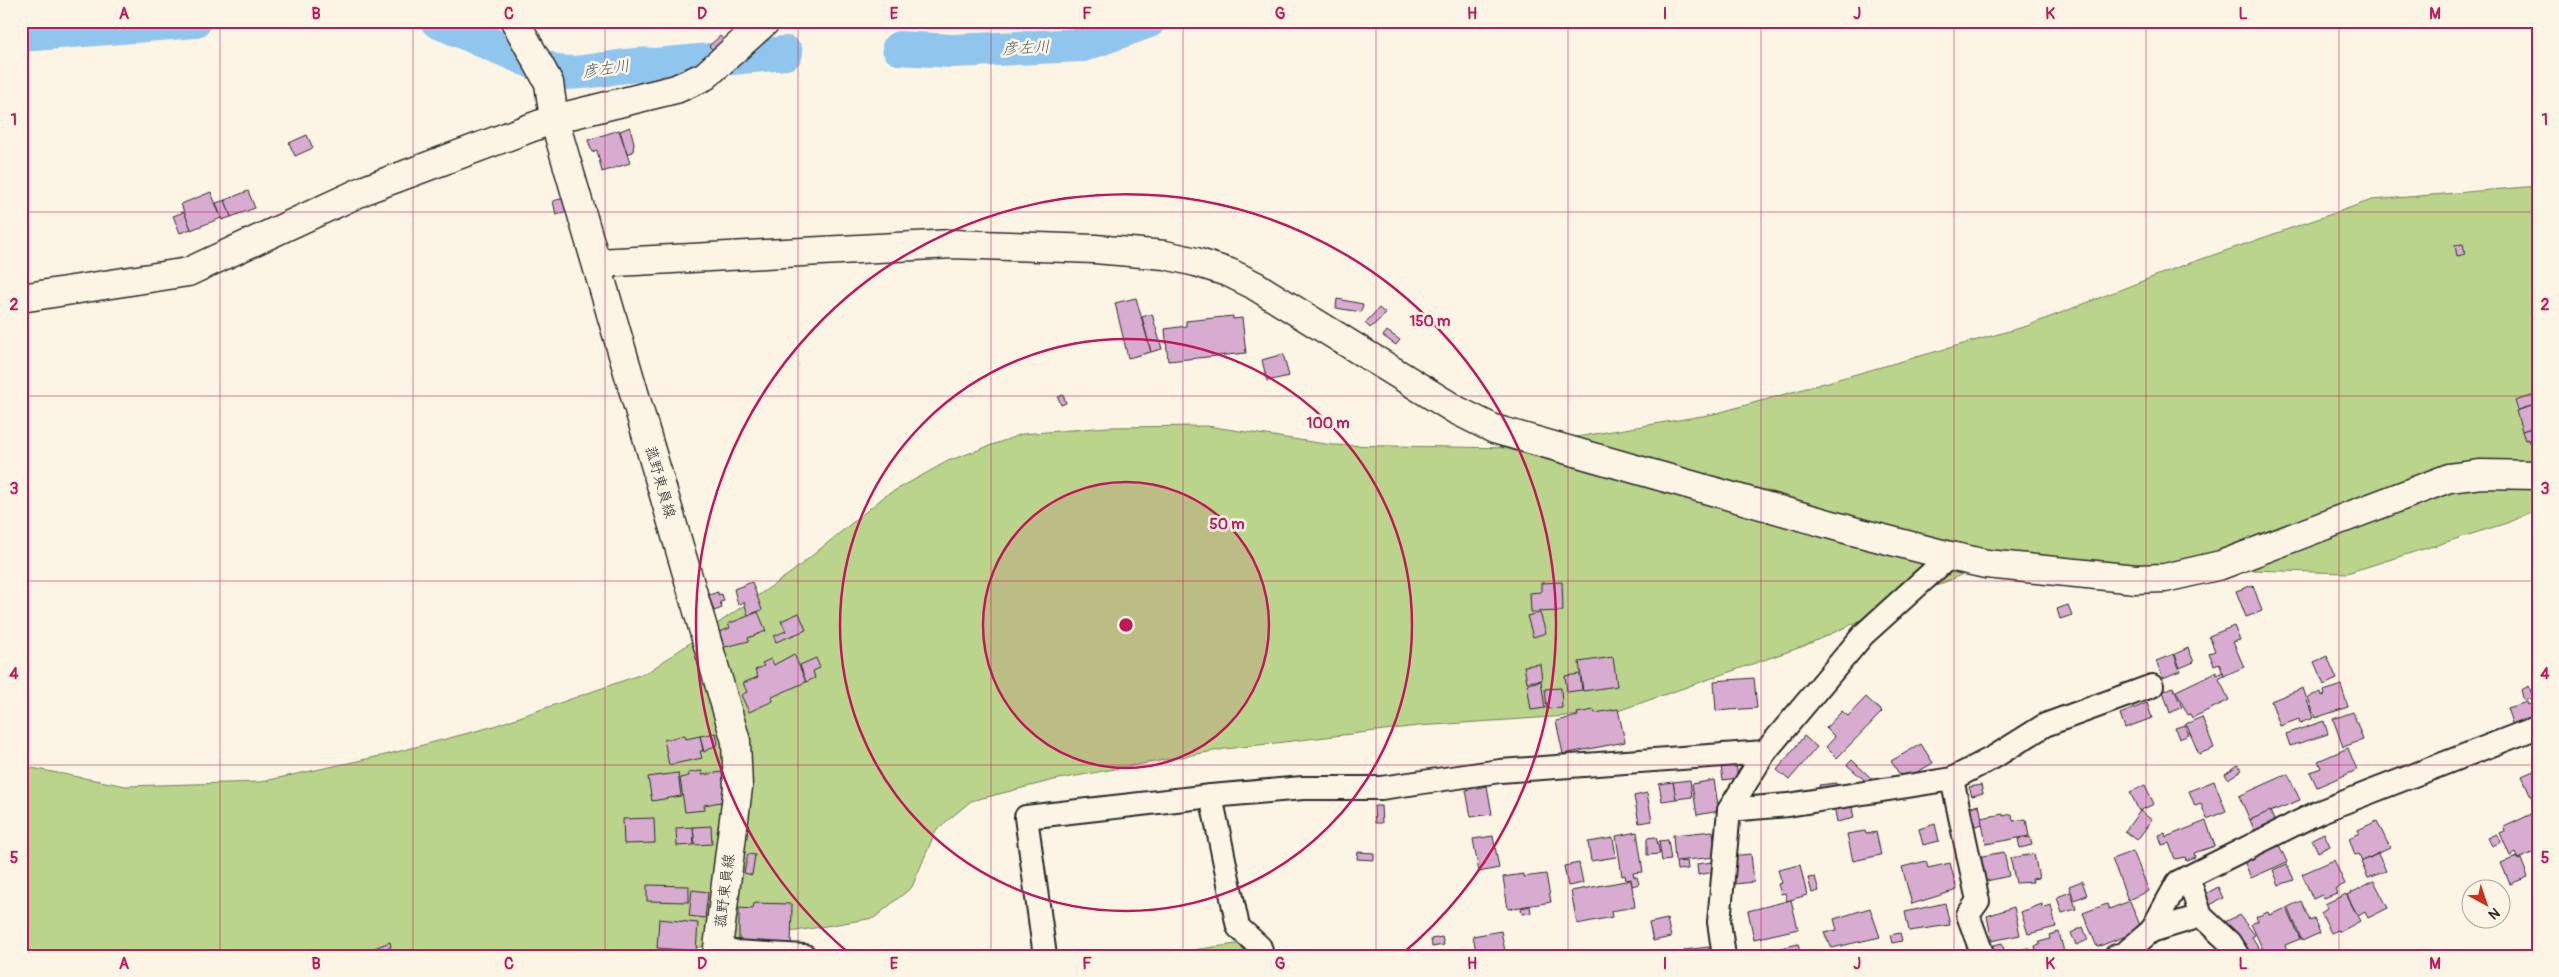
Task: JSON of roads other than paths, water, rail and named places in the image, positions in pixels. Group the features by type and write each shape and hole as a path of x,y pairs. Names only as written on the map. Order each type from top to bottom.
{"street":[{"name":"菰野東員線","path":"515,21 549,83 554,118 598,263 736,740 738,787 718,954"},
{"path":"21,298 188,272 368,189 554,118 676,89 705,76 766,21"},
{"path":"598,263 952,244 1095,249 1165,255 1196,262 1230,273 1254,285 1456,410 1494,428 1844,528 1986,564 2136,579 2166,578 2191,573 2245,557 2449,478 2481,474 2538,475"},
{"path":"1724,956 1719,922 1729,810 1765,752 1864,634 1950,556"},
{"path":"1729,810 1788,804 1952,779 1994,757 2045,725 2152,686"},
{"path":"2116,956 2125,953 2151,930 2178,882 2319,812 2538,727"},
{"path":"1045,956 1026,817 1212,796 1303,788 1381,788 1500,771 1765,752"},
{"path":"1952,779 1978,901 1968,915 1983,956"},
{"path":"1212,796 1238,926 1260,947 1262,956"},
{"path":"2188,877 2201,916 2229,942 2238,956"},
{"path":"2151,930 2201,916"},
{"path":"718,954 805,956"}],"waterway":[{"path":"21,35 195,21"},
{"name":"彦左川","path":"437,21 556,72 569,73 631,65 656,65 786,53"},
{"name":"彦左川","path":"899,48 952,51 1083,45 1149,21"}]}
